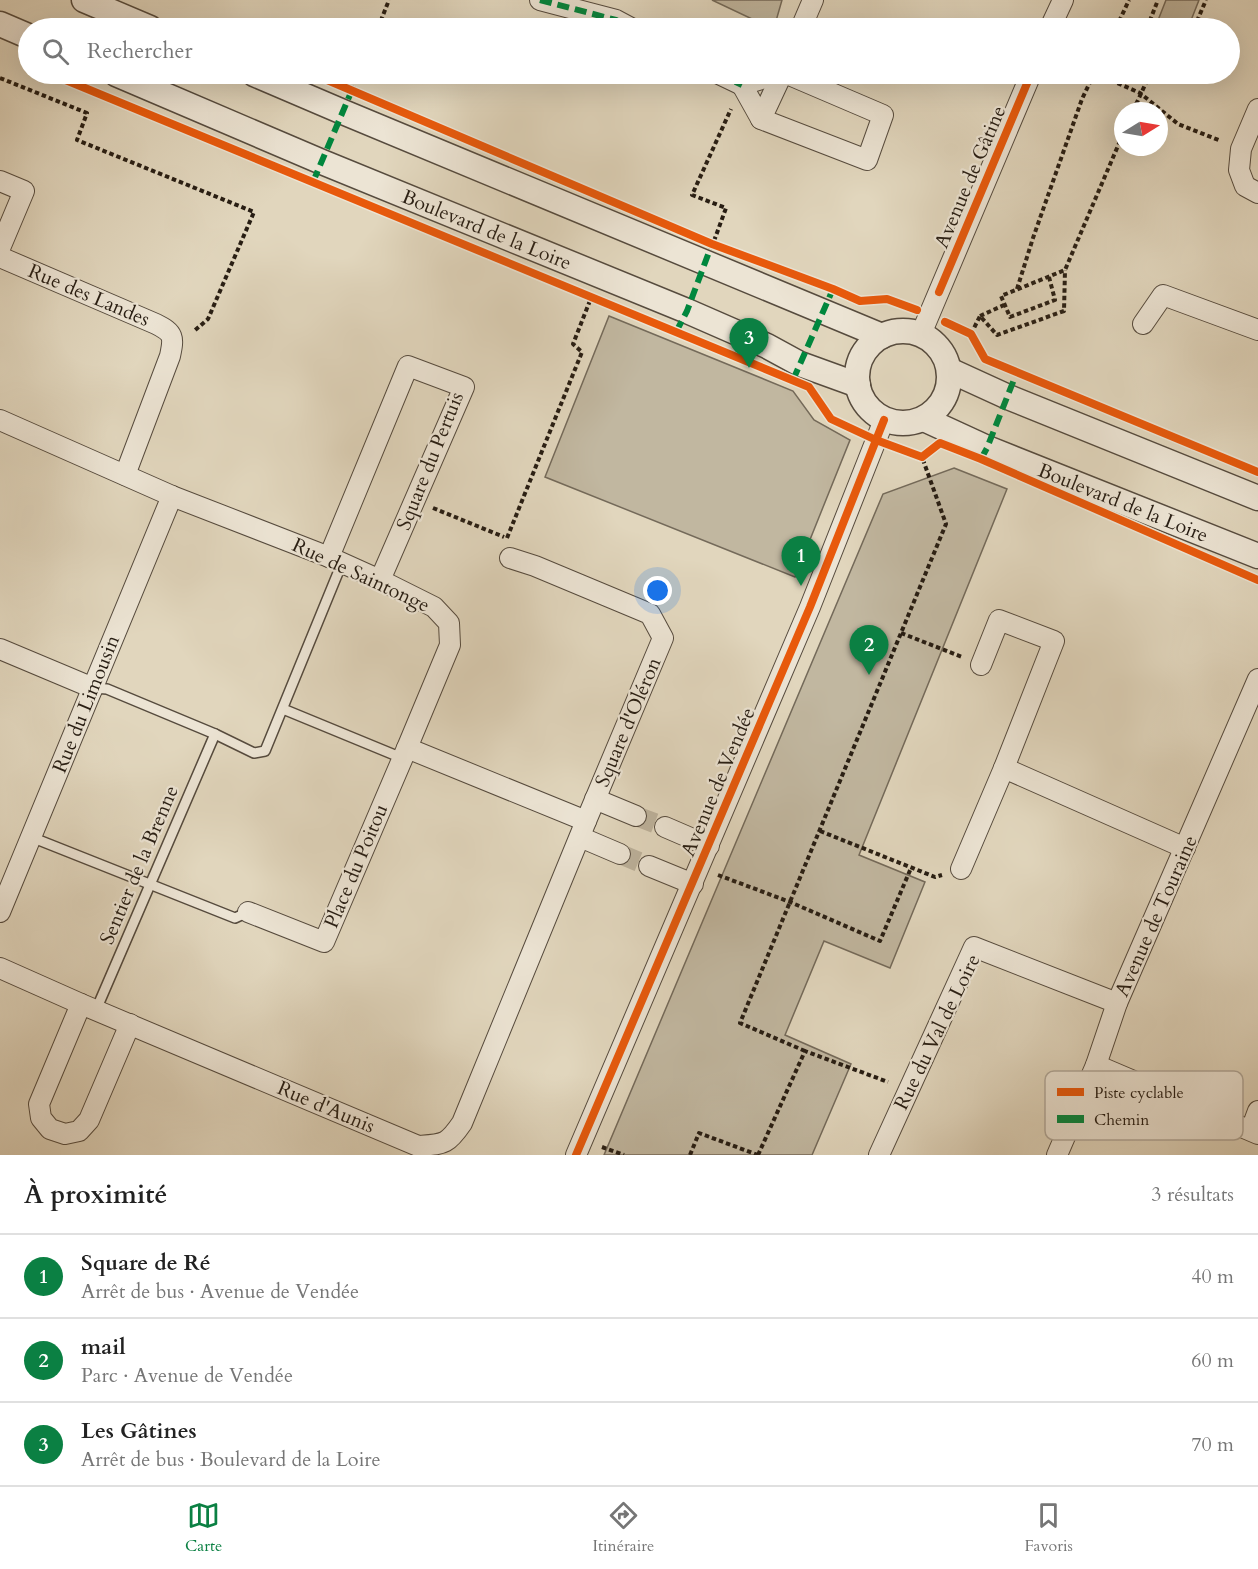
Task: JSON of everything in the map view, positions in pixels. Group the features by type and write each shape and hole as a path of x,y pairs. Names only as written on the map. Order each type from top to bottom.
{"street":[{"path":"84,0 126,18"},
{"path":"540,0 608,18"},
{"path":"805,18 813,0"},
{"path":"1055,18 1063,0"},
{"path":"0,24 18,32"},
{"name":"Boulevard de la Loire","path":"139,84 322,162 687,311 767,346 800,364 858,385"},
{"path":"277,84 882,336"},
{"path":"746,84 742,85 761,119 867,160 884,115 807,84"},
{"path":"761,119 777,84"},
{"name":"Avenue de Gâtine","path":"921,334 1027,84"},
{"path":"1258,109 1241,149 1239,170 1245,186 1258,193"},
{"path":"0,181 24,191 0,248"},
{"name":"Rue des Landes","path":"0,257 156,324 168,330 173,341"},
{"path":"1143,324 1163,295 1258,330"},
{"path":"906,330 921,334 935,342 944,355 950,370 950,384 945,398 936,411 924,419 905,424 884,420 872,412 862,399 857,372 867,348 882,336 890,332 906,330"},
{"path":"124,475 170,356 173,341"},
{"name":"Square du Pertuis","path":"335,560 408,366 464,387 380,580"},
{"path":"950,370 1008,397 1258,498"},
{"name":"Boulevard de la Loire","path":"924,419 987,448 1258,556"},
{"name":"Rue de Saintonge","path":"0,420 172,496 335,560 434,608 449,623 450,645 404,753"},
{"name":"Avenue de Vendée","path":"576,1155 810,607 884,420"},
{"name":"Rue du Limousin","path":"0,912 172,496"},
{"name":"Square d'Oléron","path":"510,558 536,566 650,614 663,638 583,829"},
{"path":"961,869 1054,641 999,620 981,665"},
{"path":"0,650 93,688"},
{"name":"Avenue de Touraine","path":"1093,1071 1117,1004 1258,679"},
{"path":"404,753 583,829 620,854"},
{"name":"Place du Poitou","path":"248,912 324,942 404,753"},
{"path":"1004,768 1185,849"},
{"path":"595,799 636,816"},
{"path":"665,828 709,846"},
{"name":"Rue d'Aunis","path":"0,968 418,1146 437,1145 451,1140 462,1123 583,829"},
{"path":"649,866 696,876"},
{"name":"Rue du Val de Loire","path":"879,1155 974,946 1117,1004"},
{"path":"88,1007 39,1104 41,1118 50,1129 65,1134 79,1131 89,1120 130,1024"},
{"path":"1096,1065 1110,1071"},
{"path":"1255,1132 1258,1111"},
{"name":"Avenue de Touraine","path":"1057,1155 1064,1140"}],"lane":[{"path":"93,688 107,689 215,734 254,753 265,752 283,709 335,560"},
{"path":"283,709 404,753"},
{"name":"Sentier de la Brenne","path":"88,1007 151,885 215,734"},
{"path":"31,837 235,918 248,912"}],"path":[{"path":"382,18 389,0"},
{"path":"1121,18 1129,0"},
{"path":"1150,18 1158,0"},
{"path":"1198,18 1206,0"},
{"path":"0,78 87,113 77,140 254,212 208,319 192,332 173,341"},
{"path":"352,90 355,84"},
{"path":"1017,289 1082,99 1090,84"},
{"path":"1119,84 1140,93 1178,124 1241,149"},
{"path":"1136,102 1144,84"},
{"path":"712,244 726,208 692,195 742,85"},
{"path":"343,86 363,95"},
{"path":"980,316 997,335 1064,310 1065,270 1114,155"},
{"path":"701,240 723,249"},
{"path":"1048,277 1055,300 1010,317 1001,296 1065,270"},
{"path":"580,293 602,302"},
{"path":"510,558 507,538 582,352 573,344 591,298"},
{"path":"971,334 980,316 1004,305"},
{"path":"962,330 971,334 976,342"},
{"path":"922,457 931,450"},
{"path":"913,454 922,457"},
{"path":"909,1089 805,1051 740,1023 946,524 922,457"},
{"path":"416,501 507,538"},
{"path":"901,633 981,665"},
{"path":"820,831 935,877 961,869"},
{"path":"696,876 790,902 880,941 911,868"},
{"path":"690,1155 699,1133 758,1155 805,1051"}],"shaded area":[{"path":"712,0 782,0 777,18 750,18"},
{"path":"1166,0 1199,0 1192,18 1159,18"},
{"path":"609,316 793,391 814,420 850,440 795,577 545,477"},
{"path":"954,468 1007,489 859,855 925,882 890,968 824,941 785,1035 851,1064 812,1155 604,1155 883,494"}],"tunnel":[{"path":"636,816 665,827"},
{"path":"620,854 649,866"}],"marked path":[{"path":"540,0 608,18"},
{"path":"313,182 352,90"},
{"path":"676,332 687,311 712,244"},
{"path":"793,380 833,289"},
{"path":"981,459 1017,372"}],"cycle path":[{"path":"75,84 809,387 831,419 876,440 922,457 940,443 1258,580"},
{"path":"336,84 712,244 860,301 887,299 917,310"},
{"path":"939,292 1027,84"},
{"path":"945,322 971,334 985,359 1258,472"},
{"path":"576,1155 810,607 884,420"}],"place":[{"name":"Les Gâtines","path":"749,368"},
{"name":"Square de Ré","path":"801,586"},
{"name":"mail","path":"869,675"}]}
